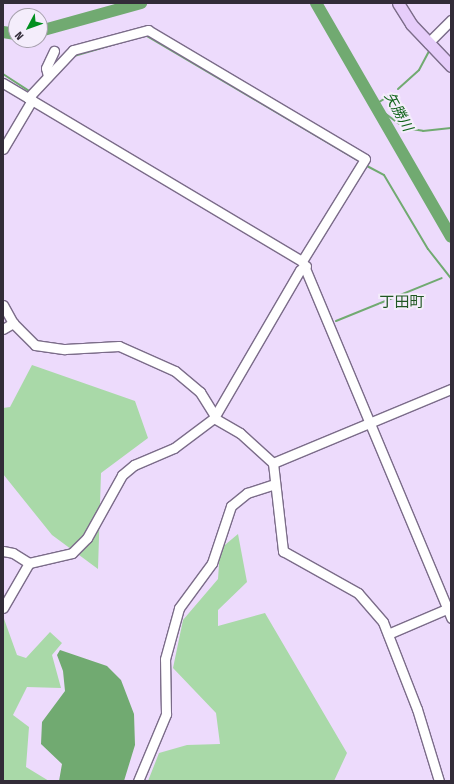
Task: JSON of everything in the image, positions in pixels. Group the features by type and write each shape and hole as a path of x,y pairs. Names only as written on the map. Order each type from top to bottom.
{"main road":[{"path":"398,3 428,43 451,66"}],"street":[{"path":"428,43 451,20"},
{"path":"3,149 30,99 48,76 73,50 148,30 365,159 214,416 174,448 134,465 122,475 88,538 72,552 29,563 3,608"},
{"path":"48,76 46,68 54,51"},
{"path":"3,83 304,264 450,611 388,634"},
{"path":"3,305 13,323 39,346 65,349 119,346 180,374 200,392 214,416 240,433 273,463 274,484 283,551 358,593 377,614 388,634 417,709 439,781"},
{"path":"3,329 13,323"},
{"path":"273,463 451,389"},
{"path":"138,781 142,764 166,714 165,659 180,608 212,563 231,506 247,493 274,484"},
{"path":"3,552 13,553 29,563"}],"shaded area":[{"path":"32,365 135,401 148,438 101,473 98,569 52,535 3,474 3,408 10,407"},
{"path":"238,534 247,582 218,610 218,626 265,613 347,753 334,781 148,781 159,753 187,745 220,744 216,713 173,668 183,620 218,579 220,549"},
{"path":"3,616 17,655 26,658 50,632 62,643 52,655 61,688 27,687 13,715 29,727 26,767 49,781 3,781"},
{"path":"60,650 107,666 121,680 134,714 135,745 124,781 59,781 62,764 41,744 42,722 65,691 63,671 57,655"}],"waterway":[{"name":"矢勝川","path":"48,29 141,3"},
{"name":"矢勝川","path":"316,3 451,237"},
{"name":"矢勝川","path":"3,32 8,33"},
{"path":"145,35 357,160"},
{"path":"37,95 74,56 122,42"},
{"path":"398,89 419,70 429,51"},
{"path":"3,74 28,90"},
{"path":"376,104 392,94"},
{"path":"378,108 405,128 423,131 451,128"},
{"path":"367,166 384,175 428,249 451,278"},
{"path":"336,321 442,278"}],"district":[{"name":"丁田町","path":"402,303"}]}
